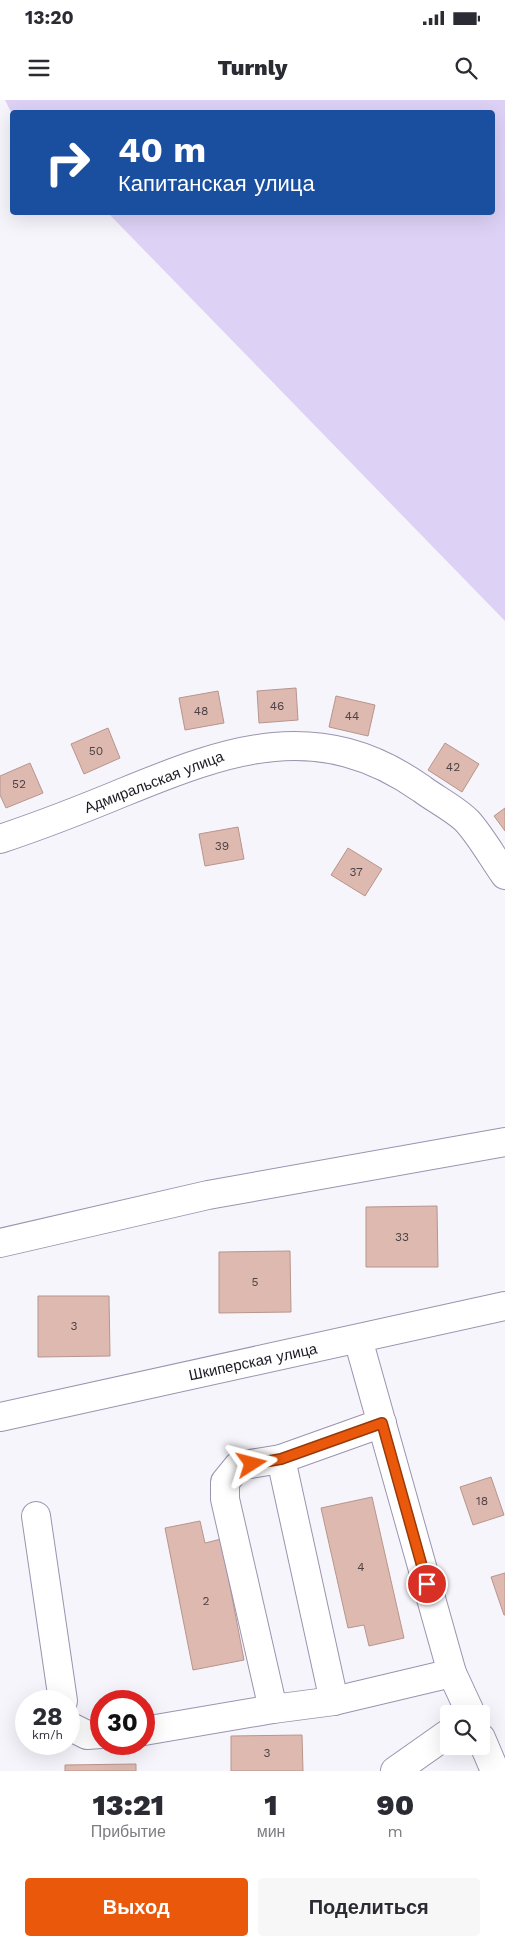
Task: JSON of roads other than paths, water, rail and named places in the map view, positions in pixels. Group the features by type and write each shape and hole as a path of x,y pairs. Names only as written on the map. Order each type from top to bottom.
{"street":[{"name":"Адмиральская улица","path":"0,839 46,824 176,770 222,755 260,747 302,745 355,754 407,779 467,821 505,875"},
{"path":"0,1243 208,1195 505,1142"},
{"name":"Шкиперская улица","path":"0,1417 505,1306"},
{"path":"358,1339 452,1673 467,1705"},
{"path":"273,1709 225,1499 225,1482 238,1466 281,1459 382,1423"},
{"path":"281,1459 334,1701"},
{"path":"36,1516 61,1690"},
{"path":"155,1729 273,1709 334,1701 452,1673"},
{"path":"395,1771 440,1739"},
{"path":"488,1755 495,1771"}]}
